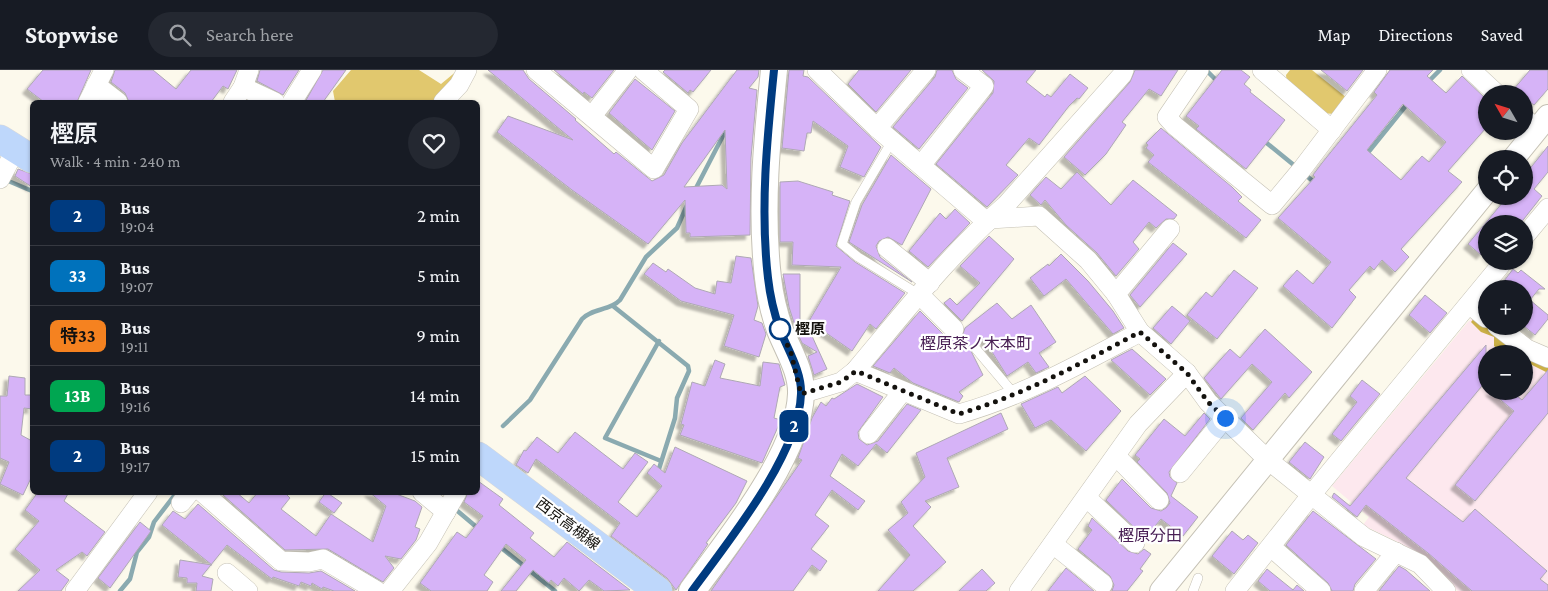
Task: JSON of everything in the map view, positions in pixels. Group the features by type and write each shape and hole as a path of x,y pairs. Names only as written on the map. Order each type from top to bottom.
{"main road":[{"path":"692,591 752,509 770,478 786,446 796,419 801,394 791,353 774,310 768,278 765,199 768,130 774,70"},
{"name":"西京高槻線","path":"480,458 658,591"}],"street":[{"path":"293,100 312,70"},
{"path":"445,100 468,70"},
{"path":"536,70 654,169 689,109 644,70"},
{"path":"592,116 628,70"},
{"path":"817,70 877,128 989,220 1039,216 1088,260 1116,294 1140,332 1187,373 1208,402 1268,460 1364,536 1420,564 1444,590"},
{"path":"877,128 926,70"},
{"path":"922,164 984,86 963,70"},
{"path":"801,394 841,382 856,371 925,289 989,220 1006,205 1122,75 1124,70"},
{"path":"1199,70 1167,117 1175,126 1272,205 1377,70"},
{"path":"1471,70 1487,85"},
{"path":"1272,73 1332,130"},
{"path":"89,100 100,77 117,100"},
{"path":"242,87 271,100"},
{"path":"1518,150 1536,121"},
{"path":"0,179 16,149"},
{"path":"1161,591 1478,202"},
{"path":"1533,226 1548,208"},
{"path":"1116,294 1170,229"},
{"path":"887,248 925,289 954,329"},
{"path":"1235,591 1312,494 1497,270"},
{"path":"1469,304 1478,311"},
{"path":"856,371 902,392 959,414 1014,394 1079,364 1140,332"},
{"path":"1508,335 1527,350 1548,358"},
{"path":"1019,591 1138,424 1187,373"},
{"path":"869,434 902,392"},
{"path":"1180,473 1225,418"},
{"path":"1116,456 1159,500"},
{"path":"75,591 146,495"},
{"path":"205,495 280,561 309,562 323,559 377,591"},
{"path":"426,495 446,512"},
{"path":"390,591 428,543 455,495"},
{"path":"1087,498 1135,543"},
{"path":"1053,544 1103,584"},
{"path":"1271,547 1321,591"},
{"path":"1364,591 1396,552"},
{"path":"227,573 248,591"}],"lane":[{"path":"892,141 856,202 842,244 858,257 925,289"},
{"path":"976,349 1014,394"},
{"path":"1193,591 1198,578"}],"shaded area":[{"path":"351,70 419,70 441,84 458,70 440,100 335,100 333,91"},
{"path":"1290,70 1312,70 1347,98 1335,114 1321,113 1287,85 1286,75"},
{"path":"1476,316 1478,317 1478,329 1471,322"},
{"path":"1474,317 1478,320 1478,335 1498,335 1511,345 1478,345 1478,400 1533,400 1533,358 1548,364 1548,591 1458,591 1400,543 1363,525 1369,517 1332,486"},
{"path":"1489,335 1505,335 1520,345 1494,345 1494,337"},
{"path":"1533,353 1548,363 1548,373 1533,366"}],"building":[{"path":"43,70 91,70 78,100 41,100 27,89"},
{"path":"115,70 153,70 176,89 191,70 237,70 228,89 223,86 212,100 128,100 125,93 111,82"},
{"path":"260,70 299,70 283,95 257,81"},
{"path":"323,70 346,70 324,100 306,100"},
{"path":"488,70 523,70 529,79 614,154 616,152 652,181 664,175 682,143 737,70 759,70 758,77 749,88 757,90 751,158 750,235 690,237 690,233 686,233 685,200 648,244 572,190 497,132 508,116 573,140","holes":["725,130 727,189 722,185 684,187"]},
{"path":"554,70 614,70 592,98 584,92 583,94"},
{"path":"665,70 711,70 693,92 690,90 688,93 663,72"},
{"path":"789,70 804,70 803,76 808,77 881,147 864,177 840,167 848,146 813,121 811,133 807,133 804,151 782,148"},
{"path":"859,70 911,70 876,112 848,84"},
{"path":"937,70 952,70 956,79 968,88 919,149 893,127 935,77"},
{"path":"982,70 1036,70 1026,82 1045,97 1047,94 1051,97 1070,74 1088,88 1079,99 1077,98 1069,106 1039,145 1029,138 1006,165 1018,175 987,207 936,164 993,93 994,81"},
{"path":"1135,70 1178,70 1161,96 1149,89 1122,122 1126,125 1106,154 1085,175 1064,157 1130,82"},
{"path":"1222,70 1241,70 1250,77 1244,84 1251,90 1250,92 1285,120 1246,169 1196,129 1199,126 1186,116"},
{"path":"1321,70 1363,70 1347,91"},
{"path":"1390,70 1433,70 1427,76 1446,93 1462,76 1478,91 1478,137 1448,171 1462,182 1401,249 1409,257 1395,272 1382,260 1374,270 1370,266 1349,290 1356,297 1332,328 1283,286 1297,270 1313,284 1331,262 1278,218 1315,177 1313,175 1322,163 1377,95 1374,92","holes":["1403,104 1446,142 1429,162 1422,156 1401,180 1367,150"]},
{"path":"1530,70 1548,70 1548,89 1534,105 1533,85 1517,85"},
{"path":"635,79 675,111 652,150 609,113"},
{"path":"1161,128 1232,187 1242,197 1238,201 1261,220 1246,238 1148,162 1154,155 1146,148 1148,145 1146,143"},
{"path":"1548,146 1548,172 1534,189 1542,196 1527,215 1492,215 1500,205 1533,205 1533,165"},
{"path":"891,155 931,189 902,245 888,237 879,241 876,246 880,257 912,282 849,242 862,205"},
{"path":"18,169 30,173 30,186 15,176"},
{"path":"1077,172 1111,205 1133,180 1177,215 1174,219 1166,219 1156,228 1149,222 1133,242 1139,249 1116,276 1097,253 1066,225 1045,200 1041,205 1030,195 1046,177 1061,189"},
{"path":"798,181 833,192 832,195 850,201 836,246 855,262 905,293 876,329 870,324 852,351 809,321 841,267 792,265 793,242 780,242 780,182"},
{"path":"955,209 970,223 928,267 909,251 940,213 946,219"},
{"path":"1478,232 1478,252 1468,244"},
{"path":"989,236 1014,259 962,321 944,303 950,298 957,305 980,283 960,266"},
{"path":"1173,243 1187,254 1140,307 1130,295"},
{"path":"1061,254 1088,281 1113,311 1124,328 1113,334 1066,279 1044,296 1030,278 1048,264 1049,266"},
{"path":"736,256 751,258 758,306 754,320 762,323 766,334 759,357 724,346 734,315 681,301 644,274 653,263 666,272 668,269 695,288 715,294 717,281 731,283"},
{"path":"1234,270 1258,288 1217,339 1187,315 1206,292 1212,297"},
{"path":"1512,270 1518,273 1521,270 1545,289 1539,289 1533,296 1533,280 1505,280"},
{"path":"783,274 800,274 800,336 807,325 827,369 814,375 808,356 817,352 802,343 797,332 789,307"},
{"path":"1425,295 1447,313 1430,333 1409,315"},
{"path":"1533,302 1548,315 1548,319 1535,335 1533,333"},
{"path":"997,303 1012,319 1031,305 1056,342 1039,353 1049,367 1036,373 1028,362 1007,376 984,339 969,347 983,375 959,392 963,396 959,402 913,383 894,368 890,373 873,366 920,311 946,337 956,340 962,337 965,328"},
{"path":"1172,306 1190,321 1171,344 1153,328"},
{"path":"1265,329 1312,372 1289,398 1285,393 1253,430 1241,418 1272,382 1252,364 1221,399 1204,378 1230,349 1240,358"},
{"path":"1132,349 1166,379 1150,395 1111,360"},
{"path":"1478,354 1478,391 1406,478 1463,522 1475,509 1547,571 1540,579 1548,585 1548,591 1472,591 1428,553 1366,505 1357,517 1332,497 1334,493 1350,506"},
{"path":"715,360 725,364 720,378 760,386 763,362 779,364 785,385 780,387 774,418 781,420 762,463 680,435 684,425 681,424 692,382 705,386"},
{"path":"1548,370 1548,413 1475,501 1455,485 1514,411 1501,400 1533,400 1533,387"},
{"path":"9,376 25,378 25,395 30,395 30,409 24,408 21,435 30,440 30,480 23,495 0,484 9,462 0,458 0,396 7,396"},
{"path":"1085,376 1121,411 1086,451 1051,420 1035,428 1021,404 1058,387 1062,393"},
{"path":"1362,380 1380,394 1341,441 1332,434 1357,402 1350,396"},
{"path":"857,384 883,397 858,432 859,439 867,445 878,441 907,404 921,410 887,453 876,444 858,466 842,454 830,476 865,501 858,510 832,490 815,515 829,526 811,549 827,561 820,571 812,565 793,591 711,591 802,460 798,458 812,418 821,402 826,406 832,398 834,399"},
{"path":"1001,413 1008,429 947,458 959,487 925,501 931,507 913,526 946,562 913,591 878,591 910,555 888,530 908,513 901,502 925,477 916,453"},
{"path":"1204,413 1210,419 1169,472 1170,477 1177,483 1171,496 1198,517 1183,536 1161,519 1145,538 1106,500 1122,479 1151,508 1161,511 1166,508 1170,503 1167,493 1137,462 1140,459 1135,455 1164,419 1185,436"},
{"path":"575,432 623,469 635,453 648,462 618,502 637,517 662,486 647,473 654,464 665,473 675,447 747,481 736,503 706,543 708,544 676,590 667,578 611,536 620,523 536,459 528,473 516,465 524,450 526,451 537,437 558,453"},
{"path":"1305,442 1324,457 1310,479 1289,462"},
{"path":"480,482 503,499 499,505 534,533 530,538 554,557 567,542 630,590 604,591 589,580 579,591 564,578 558,586 551,580 549,583 533,570 516,591 501,591 526,560 506,544 484,575 493,582 487,591 431,591 420,583 457,532 466,538 483,516 464,502 467,495 480,495"},
{"path":"36,495 67,495 64,501 105,532 87,556 82,552 56,570 69,580 61,591 18,591 40,570 15,549 39,521 25,510"},
{"path":"223,495 240,495 249,503 256,495 287,495 290,498 281,509 316,536 331,514 373,542 386,506 373,495 399,495 415,501 422,507 415,527 420,529 416,540 401,559 385,556 394,568 383,582 328,549 285,550"},
{"path":"324,495 330,495 342,503 334,513 319,502"},
{"path":"198,504 274,570 309,573 321,571 355,591 334,591 323,587 322,589 312,583 311,586 301,582 299,586 273,577 272,579 227,545 211,564 162,525 173,511 185,519"},
{"path":"1313,511 1376,559 1355,584 1353,591 1332,591 1328,583 1286,545"},
{"path":"1092,518 1128,551 1138,554 1144,549 1151,554 1140,569 1143,571 1127,591 1112,591 1114,585 1110,576 1078,549 1092,530 1088,526"},
{"path":"140,522 151,531 110,588 98,578"},
{"path":"1232,531 1243,540 1248,535 1258,543 1234,574 1212,556"},
{"path":"180,560 211,565 202,576 213,579 211,591 196,591 197,583 187,583 187,578 178,577"},
{"path":"1399,566 1406,570 1430,591 1379,591"},
{"path":"1066,568 1094,591 1048,591"},
{"path":"982,569 995,583 986,591 959,591"},
{"path":"1267,569 1293,590 1297,585 1304,591 1270,591 1258,581"}],"waterway":[{"path":"1427,83 1440,70"},
{"path":"1207,71 1217,83"},
{"path":"1366,155 1408,103"},
{"path":"695,190 727,128"},
{"path":"1263,140 1295,166"},
{"path":"1308,177 1316,184"},
{"path":"6,180 30,190"},
{"path":"503,426 530,400 582,319 586,315 616,304 620,300 646,257 677,228 688,203"},
{"path":"613,306 688,366 689,371 677,398 675,418 658,472"},
{"path":"659,341 605,438 661,461"},
{"path":"120,591 130,579 137,552 149,537 154,522 175,495"},
{"path":"454,508 480,530"},
{"path":"499,546 555,591"}],"bus line":[{"name":"2","path":"692,591 752,509 770,478 786,446 796,419 801,394 799,378 791,353 774,310 768,278 765,199 768,130 774,70"}],"place":[{"name":"樫原","path":"780,329"}],"district":[{"name":"樫原茶ノ木本町","path":"976,343"},
{"name":"樫原分田","path":"1150,535"}],"route":[{"path":"780,329 791,353 799,378 801,394 841,382 856,371 902,392 959,414 980,408 1014,394 1079,364 1140,332 1187,373 1208,402 1225,418"}]}
